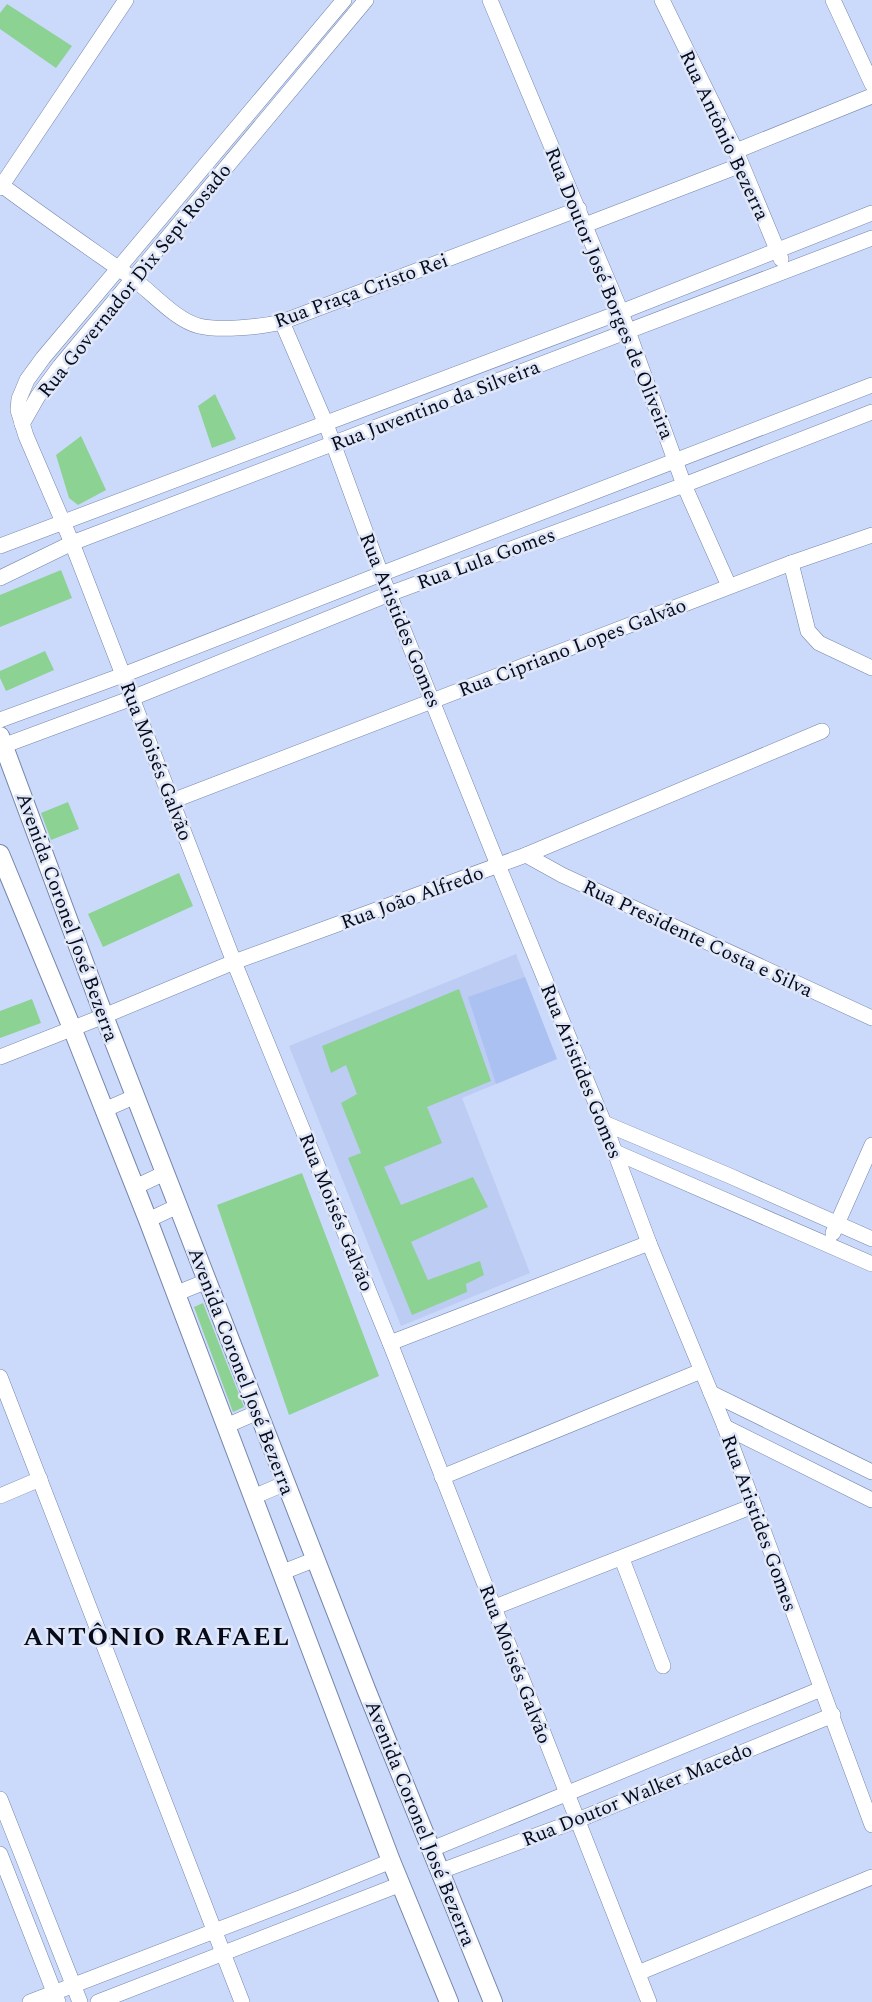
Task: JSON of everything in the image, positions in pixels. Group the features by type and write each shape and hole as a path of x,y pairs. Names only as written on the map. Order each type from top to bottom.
{"street":[{"path":"0,186 126,0"},
{"name":"Rua Governador Dix Sept Rosado","path":"22,424 18,410 19,399 27,380 43,358 344,0"},
{"name":"Rua Governador Dix Sept Rosado","path":"22,424 38,396 60,366 366,0"},
{"name":"Rua Doutor José Borges de Oliveira","path":"490,0 621,312 684,485 729,586"},
{"name":"Rua Antônio Bezerra","path":"662,0 739,158 786,271"},
{"path":"833,0 872,84"},
{"path":"585,225 739,158 872,96"},
{"name":"Rua Praça Cristo Rei","path":"0,186 134,279 183,320 198,326 214,328 269,325 282,322 579,209"},
{"name":"Rua Juventino da Silveira","path":"0,546 472,369 872,213"},
{"name":"Rua Juventino da Silveira","path":"0,578 72,543 872,237"},
{"name":"Rua Aristides Gomes","path":"282,322 326,424 381,574 725,1427 872,1825"},
{"path":"472,369 480,388"},
{"name":"Rua Lula Gomes","path":"0,720 123,675 872,385"},
{"name":"Rua Lula Gomes","path":"1,742 132,698 389,594 684,485 872,412"},
{"path":"801,413 811,436"},
{"name":"Rua Moisés Galvão","path":"22,424 72,543 234,962 495,1607 648,2002"},
{"path":"206,468 213,489"},
{"path":"541,513 549,535"},
{"name":"Rua Cipriano Lopes Galvão","path":"172,801 729,586 872,535"},
{"path":"791,563 808,631 813,638 872,668"},
{"name":"Rua João Alfredo","path":"0,1057 234,962 526,855 822,731"},
{"name":"Avenida Coronel José Bezerra","path":"1,742 104,1016 258,1412 493,2002"},
{"name":"Avenida Coronel José Bezerra","path":"0,855 148,1220 391,1861 449,2002"},
{"name":"Rua Presidente Costa e Silva","path":"526,855 562,875 872,1018"},
{"path":"104,1110 136,1096"},
{"path":"604,1123 872,1239"},
{"path":"828,1245 872,1145"},
{"path":"615,1152 872,1264"},
{"path":"135,1187 165,1173"},
{"path":"721,1198 730,1176"},
{"path":"148,1220 178,1206"},
{"path":"390,1343 649,1243"},
{"path":"175,1294 207,1281"},
{"path":"442,1477 701,1371"},
{"path":"0,1377 243,2002"},
{"path":"711,1393 872,1472"},
{"path":"226,1426 258,1412"},
{"path":"725,1427 872,1500"},
{"path":"0,1496 40,1479"},
{"path":"253,1497 286,1483"},
{"path":"495,1607 753,1506"},
{"path":"283,1572 316,1559"},
{"path":"622,1559 663,1666"},
{"name":"Rua Doutor Walker Macedo","path":"432,1849 821,1689"},
{"name":"Rua Doutor Walker Macedo","path":"441,1871 578,1820 832,1715"},
{"path":"0,1799 80,2002"},
{"path":"0,1854 57,1997"},
{"path":"30,2002 57,1997 74,1987 391,1861"},
{"path":"638,1973 872,1877"},
{"path":"98,2002 401,1884"}],"shaded area":[{"path":"516,954 557,1059 462,1098 530,1273 401,1326 289,1046"},
{"path":"525,977 557,1059 496,1084 468,997"}],"building":[{"path":"7,4 72,46 56,68 0,29 0,13"},
{"path":"215,394 236,439 212,448 198,406"},
{"path":"81,436 106,490 78,505 69,498 56,455"},
{"path":"61,570 72,598 0,627 0,595"},
{"path":"45,651 54,670 6,691 0,678 0,671"},
{"path":"68,802 79,829 51,840 41,813"},
{"path":"179,873 193,906 103,947 88,914"},
{"path":"459,989 491,1081 427,1107 442,1143 384,1167 401,1205 473,1177 488,1207 411,1242 428,1280 480,1261 484,1275 466,1284 467,1292 412,1315 348,1158 361,1153 341,1103 357,1094 346,1065 331,1073 322,1046"},
{"path":"32,999 41,1023 0,1038 0,1011"},
{"path":"302,1173 379,1376 289,1415 217,1205"},
{"path":"203,1303 244,1407 233,1412 194,1307"}],"district":[{"name":"ANTÔNIO RAFAEL","path":"157,1636"}]}
